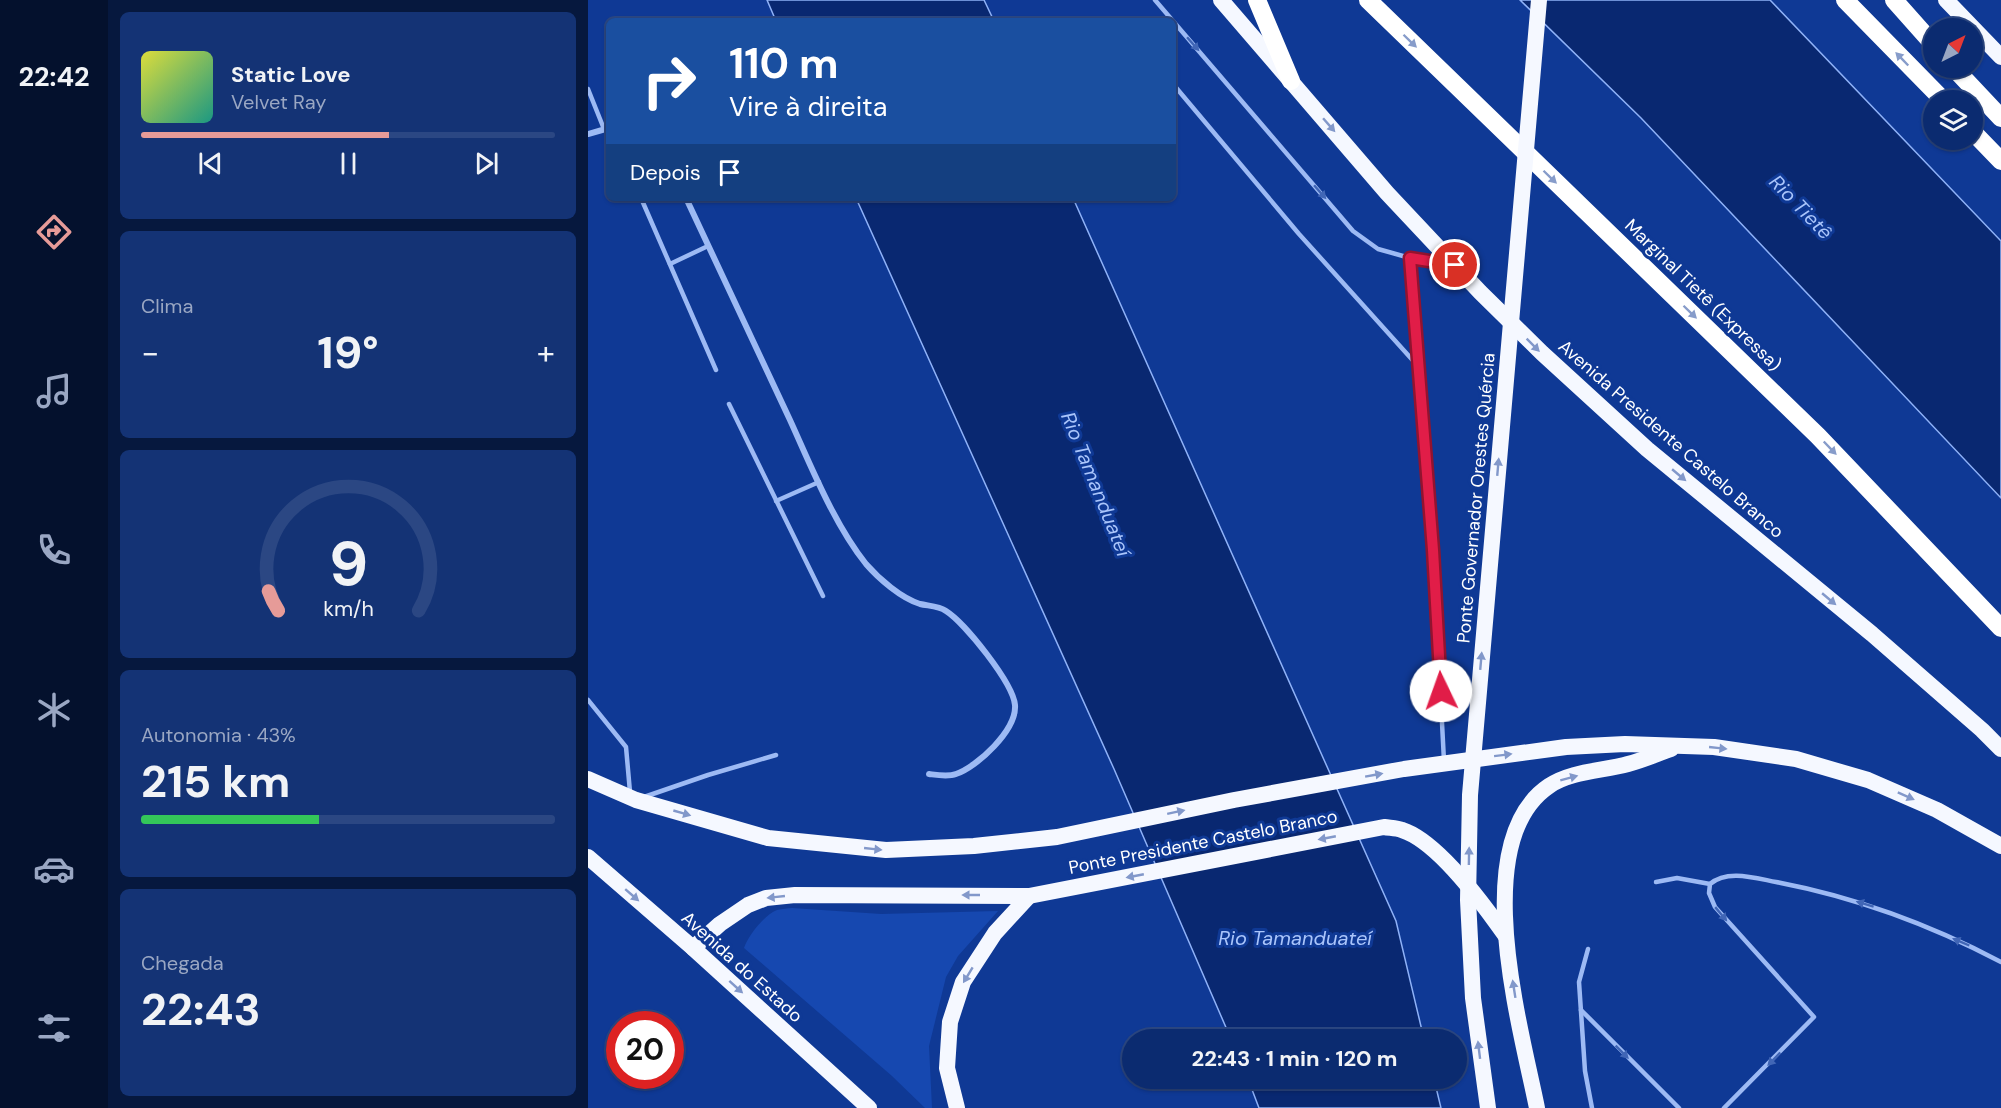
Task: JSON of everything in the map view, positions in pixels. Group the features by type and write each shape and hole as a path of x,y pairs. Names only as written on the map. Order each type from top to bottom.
{"highway":[{"name":"Avenida Presidente Castelo Branco","path":"1221,0 1388,193 1542,353 1631,435 1872,634 2001,749"},
{"path":"1257,0 1291,81"},
{"name":"Marginal Tietê (Expressa)","path":"1368,0 1818,436 2001,628"},
{"name":"Ponte Governador Orestes Quércia","path":"1488,1108 1473,998 1468,900 1470,795 1539,0"},
{"path":"1845,0 1933,90"},
{"path":"1894,0 1923,33"},
{"path":"1946,0 2001,57"},
{"path":"1963,78 2001,118"},
{"path":"1983,142 2001,161"},
{"name":"Ponte Presidente Castelo Branco","path":"633,799 768,838 886,850 974,846 1057,837 1234,800 1444,762 1566,747 1625,744 1684,745 1761,753 1829,767 1905,795 2001,846"},
{"path":"1537,1108 1505,935 1506,862 1519,822 1534,800 1561,779 1627,764 1684,745"},
{"path":"588,779 633,799"},
{"name":"Ponte Presidente Castelo Branco","path":"1029,896 1384,827 1402,830 1417,837 1432,850 1474,894 1505,935"},
{"name":"Avenida do Estado","path":"588,857 693,948 869,1108"},
{"path":"693,948 738,911 766,898 795,895 1029,896"},
{"path":"957,1108 947,1068 950,1022 963,982 995,933 1029,896"}],"street":[{"path":"588,134 606,128"},
{"path":"687,201 819,482 848,537 866,563 884,583 918,603 944,609 961,621 1004,680 1015,705 1010,723 991,750 971,768 953,776 929,774"}],"lane":[{"path":"1155,0 1170,18"},
{"path":"1176,24 1353,231 1378,249 1410,258 1455,265"},
{"path":"1176,88 1299,234 1418,366"},
{"path":"588,89 606,128"},
{"path":"642,201 716,370"},
{"path":"670,264 708,246"},
{"path":"1410,258 1433,550 1444,762"},
{"path":"729,404 823,596"},
{"path":"776,501 819,482"},
{"path":"588,700 626,747 633,799 776,755"},
{"path":"1724,1108 1814,1017 1715,907 1709,893 1710,884 1716,878 1726,876 1755,878 1823,891 1920,923 1970,945 2001,962"},
{"path":"1656,882 1677,878 1710,884"},
{"path":"1587,949 1579,982 1585,1071 1592,1108"},
{"path":"1581,1010 1679,1108"}],"shaded area":[{"path":"792,908 881,914 998,911 958,956 946,977 929,1046 932,1108 925,1108 892,1076 744,948 753,932 767,916 777,910"}],"water":[{"path":"767,0 984,0 993,18 775,18"},
{"name":"Rio Tietê","path":"1520,0 1770,0 2001,241 2001,498 1641,118"},
{"name":"Rio Tamanduateí","path":"857,201 1074,201 1396,921 1422,1029 1227,1029 1114,769"},
{"path":"1252,1089 1436,1089 1441,1108 1259,1108"}],"route":[{"path":"1441,691 1433,550 1410,258 1455,265"}]}
